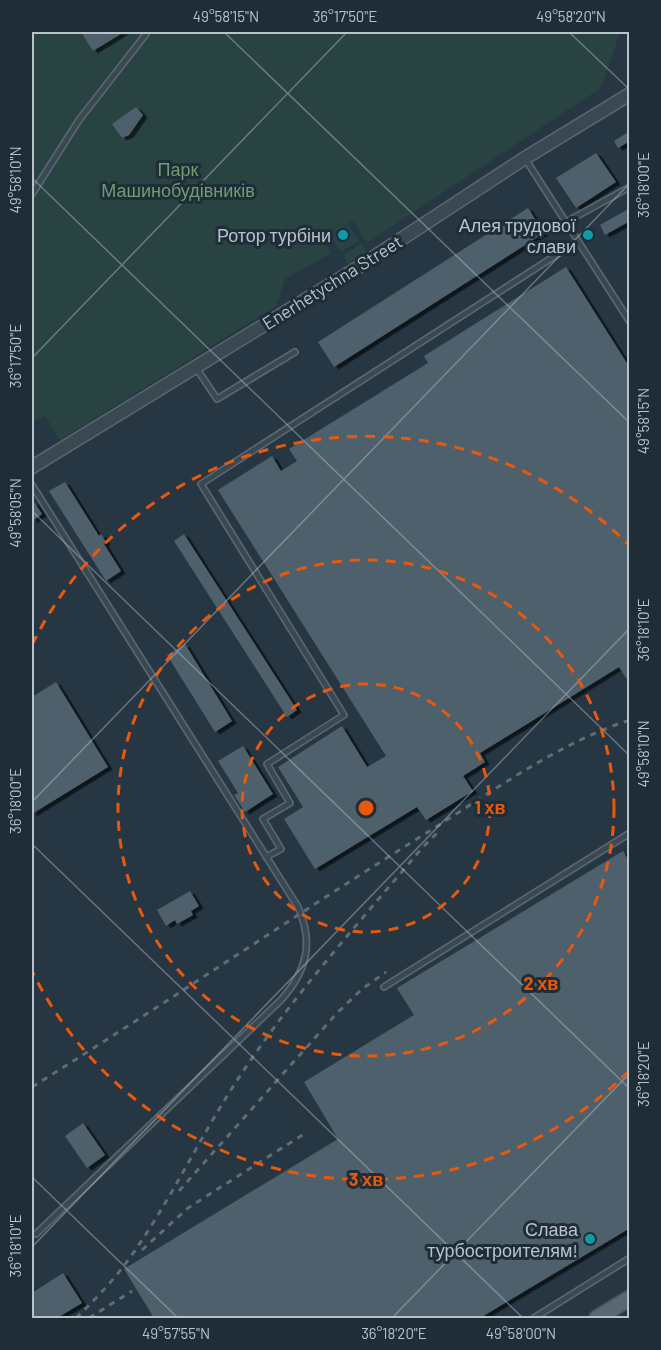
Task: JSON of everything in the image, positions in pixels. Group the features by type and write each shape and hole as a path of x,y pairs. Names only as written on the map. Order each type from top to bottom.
{"main road":[{"path":"597,1318 630,1298"}],"street":[{"name":"Enerhetychna Street","path":"32,467 351,272 525,158 630,94"}],"lane":[{"path":"32,194 79,120 146,34"},
{"path":"525,158 630,322"},
{"path":"566,222 630,187"},
{"path":"266,857 281,849 263,819 290,803 267,764 344,716 201,484 578,241"},
{"path":"195,367 217,399 295,352"},
{"path":"32,485 298,907 305,925 307,942 306,957 297,979 281,1000 36,1234"},
{"path":"384,987 630,833"},
{"path":"534,1318 630,1258"}],"green space":[{"name":"Парк Машинобудівників","path":"32,32 620,32 601,88 367,243 353,221 325,239 331,253 285,279 276,306 60,440 45,416 32,423"},
{"path":"349,225 359,241 341,252 331,237"},
{"path":"362,243 367,252 348,264 343,255"}],"building":[{"path":"81,32 124,32 93,51"},
{"path":"136,107 143,115 129,135 122,138 112,124"},
{"path":"630,131 630,141 618,148 614,141"},
{"path":"596,153 616,182 576,208 556,178"},
{"path":"528,208 544,233 334,367 318,342"},
{"path":"630,208 630,221 605,235 600,225"},
{"path":"566,267 630,368 630,684 619,667 480,753 485,762 463,776 473,791 426,820 417,807 315,869 284,819 303,807 278,767 342,726 367,767 386,756 218,490 272,456 281,471 297,461 289,449 428,363 424,356"},
{"path":"65,482 99,536 101,534 106,542 104,544 121,571 106,581 49,491"},
{"path":"34,502 42,514 32,521 32,504"},
{"path":"184,534 297,710 287,717 174,541"},
{"path":"185,644 232,721 215,732 167,655"},
{"path":"56,682 108,767 32,814 32,697"},
{"path":"243,746 273,794 245,812 234,795 238,793 218,761"},
{"path":"623,851 630,863 630,1228 480,1318 154,1318 124,1269 338,1139 304,1082 414,1015 397,988"},
{"path":"190,891 199,906 191,911 193,915 177,924 175,920 166,926 157,910"},
{"path":"83,1123 105,1155 87,1168 65,1136"},
{"path":"63,1273 82,1303 57,1318 32,1318 32,1293"}],"railway":[{"path":"32,1087 526,770 578,741 630,720"},
{"path":"76,1318 109,1284 138,1246 164,1206 223,1102 279,1021 349,934 438,832"},
{"path":"179,1191 337,1013 362,989 386,972"},
{"path":"142,1250 188,1208 307,1132"},
{"path":"89,1318 132,1291"}],"place":[{"name":"Ротор турбіни","path":"343,235"},
{"name":"Алея трудової слави","path":"588,235"},
{"name":"Слава турбостроителям!","path":"590,1239"}]}
